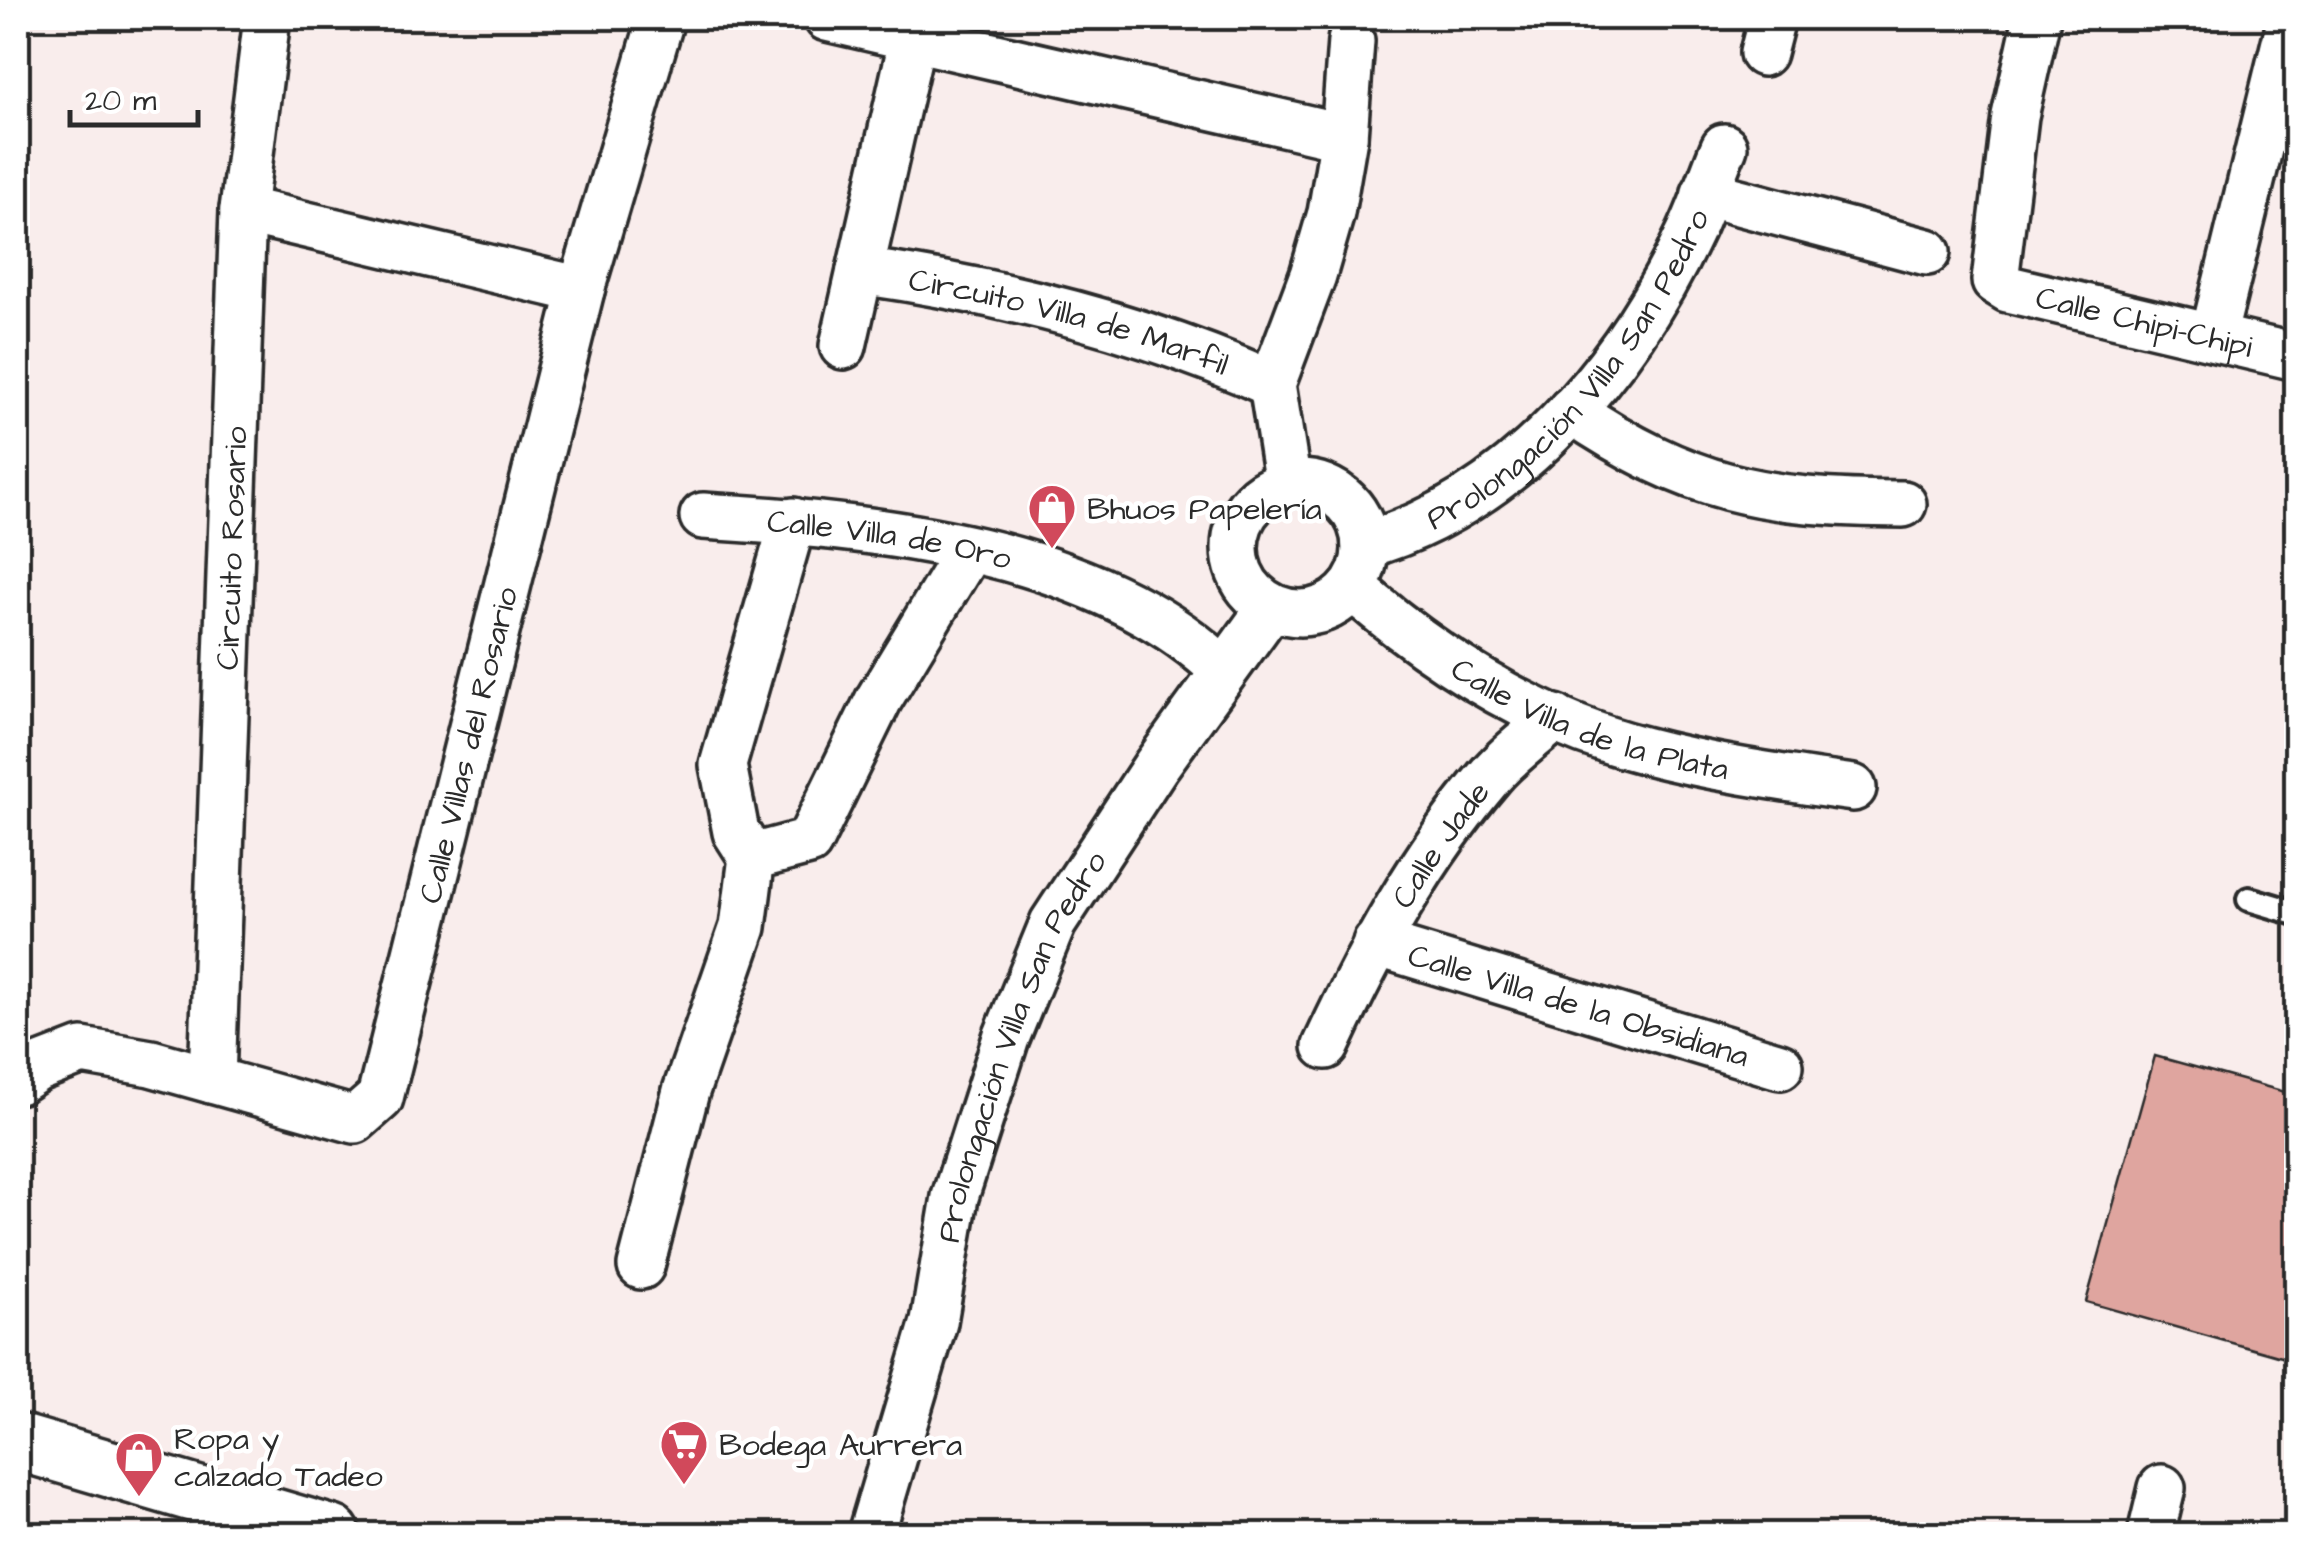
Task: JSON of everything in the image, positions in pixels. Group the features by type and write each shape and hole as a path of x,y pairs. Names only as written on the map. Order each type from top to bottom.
{"main road":[{"path":"18,1442 332,1534"}],"street":[{"name":"Circuito Rosario","path":"212,1080 243,210 268,18"},
{"name":"Calle Villas del Rosario","path":"18,1081 38,1068 82,1051 151,1063 355,1120 380,1098 581,290 658,26 655,18"},
{"path":"827,18 1344,136"},
{"name":"Calle Chipi-Chipi","path":"2037,18 2015,116 1996,281 2008,289 2296,357"},
{"path":"2212,337 2287,76 2291,18"},
{"name":"Circuito Villa de Marfil","path":"843,346 912,37"},
{"name":"Circuito Villa de Marfil","path":"1288,484 1272,384 1313,275 1331,213 1344,136 1352,41"},
{"name":"Prolongación Villa San Pedro","path":"1366,545 1414,531 1478,496 1571,410 1638,319 1690,233 1724,147"},
{"path":"1705,193 1927,252"},
{"path":"243,210 581,290"},
{"name":"Circuito Villa de Marfil","path":"860,271 962,285 1062,309 1218,360 1272,384"},
{"path":"1571,410 1618,441 1721,487 1824,504 1904,504"},
{"path":"1288,484 1311,484 1340,498 1361,523 1366,545 1363,568 1353,588 1336,603 1316,612 1293,613 1271,607 1253,593 1240,574 1235,551 1238,528 1258,500 1288,484"},
{"name":"Calle Villa de Oro","path":"703,516 793,521 896,534 969,550 1063,578 1122,602 1184,635 1224,671"},
{"path":"641,1266 686,1091 743,926 752,857 736,832 723,764 793,521"},
{"path":"752,857 809,842 879,700 969,550"},
{"name":"Calle Villa de la Plata","path":"1353,588 1450,663 1555,718 1641,750 1853,788"},
{"name":"Prolongación Villa San Pedro","path":"871,1534 934,1322 955,1197 1006,1038 1052,923 1271,607"},
{"name":"Calle Jade","path":"1326,1046 1376,943 1421,868 1494,772 1555,718"},
{"name":"Calle Villa de la Obsidiana","path":"1376,943 1780,1066"},
{"path":"2151,1534 2162,1488"}],"lane":[{"path":"2249,900 2296,913"}],"building":[{"path":"2155,1056 2296,1095 2296,1361 2086,1302"}],"place":[{"name":"Bhuos Papelería","path":"1052,550"},
{"name":"Bodega Aurrera","path":"684,1486"},
{"name":"Ropa y calzado Tadeo","path":"139,1498"}]}
